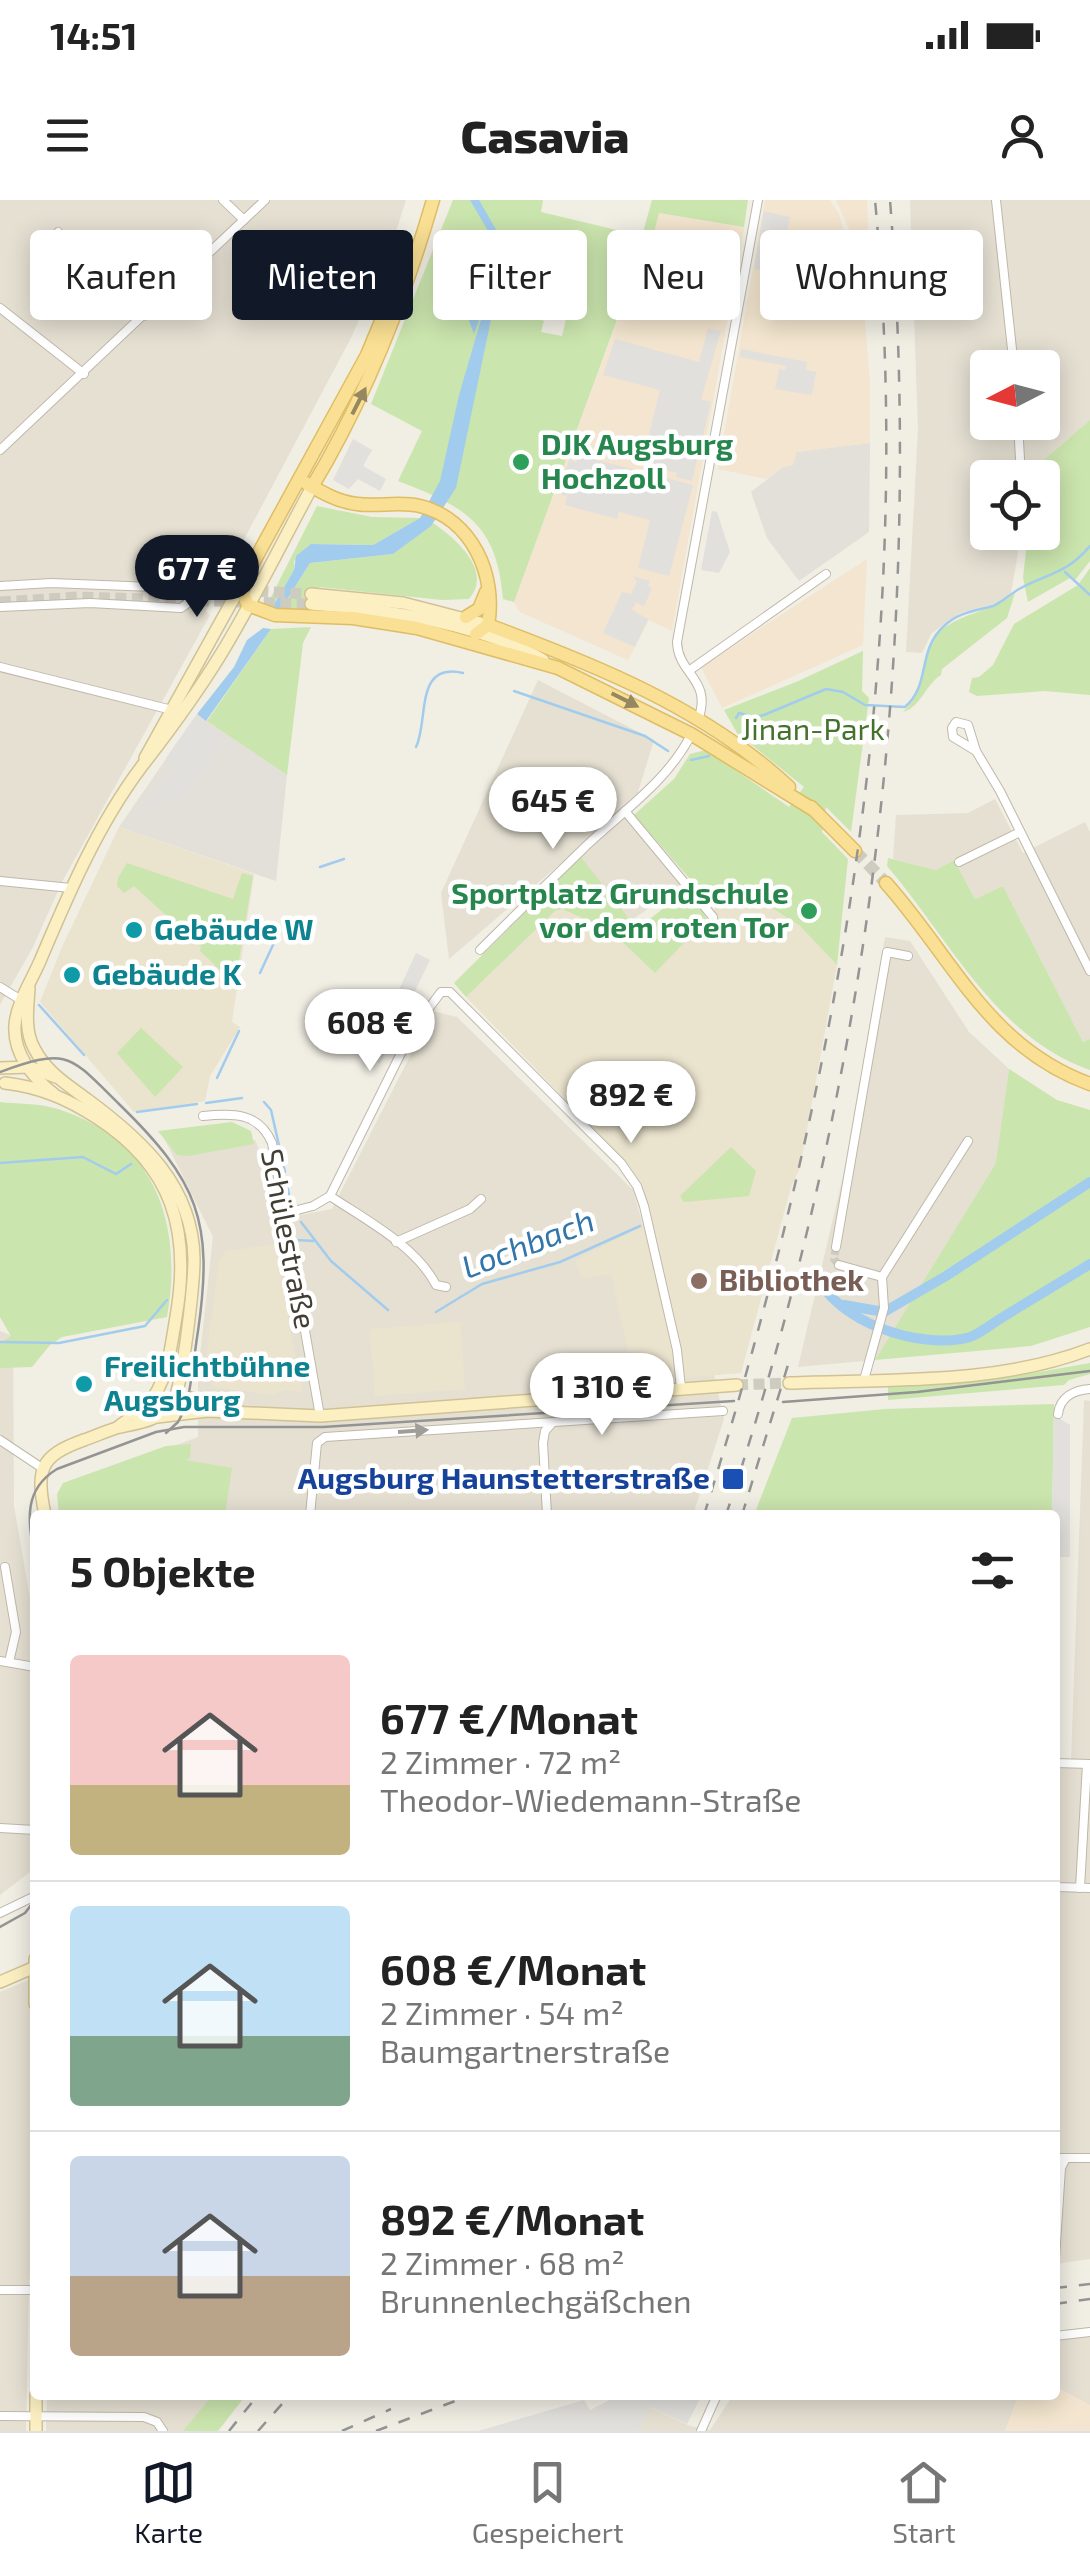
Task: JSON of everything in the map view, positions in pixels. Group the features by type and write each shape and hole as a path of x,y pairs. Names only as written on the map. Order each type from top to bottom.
{"main road":[{"path":"413,257 433,200"},
{"path":"116,1428 148,1403 164,1373 182,1276 177,1224 154,1168 110,1127 54,1094 18,1052 16,1021 21,1000 72,888 299,479 381,320"},
{"path":"142,766 157,750 253,607 373,371 393,320"},
{"path":"299,479 357,504 419,506 458,527 478,552 488,585 488,625 476,634"},
{"path":"466,618 479,609 488,585"},
{"path":"240,587 253,607 285,615 353,618 418,628 558,668"},
{"path":"814,810 691,734 536,656 402,613 311,599 403,603 488,625 602,668 742,746 814,810 855,851"},
{"path":"886,884 987,1015 1032,1054 1090,1084"},
{"path":"3,1083 29,1067 35,1058 28,1028 30,984"},
{"path":"34,1049 56,1077 150,1151 166,1172 188,1218 193,1240 193,1283 176,1398 157,1417"},
{"path":"0,1068 18,1052"},
{"path":"0,1068 29,1067 56,1077"},
{"path":"3,1083 54,1094"},
{"path":"789,1383 980,1372 1041,1363 1090,1349"},
{"path":"164,1373 176,1398 198,1411"},
{"path":"44,1510 42,1468 57,1451 157,1417 198,1411 320,1416 737,1385"},
{"path":"148,1403 176,1398 211,1400 252,1414"},
{"path":"0,1982 30,1967"},
{"path":"36,2400 36,2431"}],"street":[{"path":"223,200 244,220"},
{"path":"212,251 265,200"},
{"path":"480,950 667,772 698,719 702,692 678,654 677,642 758,200"},
{"path":"996,200 1012,350"},
{"path":"0,308 84,374"},
{"path":"0,450 140,320"},
{"path":"0,430 11,440"},
{"path":"690,670 826,574"},
{"path":"51,583 52,603"},
{"path":"0,586 51,583 179,588 188,592 188,603 181,608 52,603 0,607"},
{"path":"0,667 172,710"},
{"path":"976,751 1090,971"},
{"path":"625,812 713,917"},
{"path":"959,862 1020,832"},
{"path":"0,880 72,888"},
{"path":"836,1247 887,952 908,956"},
{"path":"0,987 21,1000"},
{"path":"286,1212 313,1206 330,1196 412,1031 426,1008 445,991 468,1008 596,1138 636,1186 677,1350 681,1388"},
{"name":"Schülestraße","path":"203,1116 240,1114 264,1129 276,1158 320,1416"},
{"path":"864,1380 882,1316 882,1277 968,1141"},
{"path":"330,1196 427,1267 441,1286"},
{"path":"396,1242 482,1200"},
{"path":"840,1265 882,1277"},
{"path":"1058,1414 1065,1398 1090,1389"},
{"path":"311,1510 318,1443 325,1437 723,1411"},
{"path":"547,1510 543,1443 552,1423"},
{"path":"0,1440 42,1468"},
{"path":"5,1567 16,1632 5,1661 30,1666"},
{"path":"1060,1763 1088,1764 1085,1888"},
{"path":"0,1828 30,1830"},
{"path":"0,1913 30,1898"},
{"path":"1060,2158 1090,2158"},
{"path":"1060,2183 1066,2158"},
{"path":"0,2290 30,2290"},
{"path":"1060,2335 1090,2332"},
{"path":"702,2431 716,2400"},
{"path":"0,2416 144,2417 156,2422 163,2431"}],"shaded area":[{"path":"0,200 406,200 396,230 232,230 232,320 359,320 206,611 210,615 62,882 33,947 0,1005"},
{"path":"765,200 830,200 844,230 760,230 760,320 865,320 870,443 798,452 793,465 766,479 718,469"},
{"path":"836,200 867,200 868,230 849,230"},
{"path":"910,200 1090,200 1090,420 1044,460 970,460 970,550 1018,550 1011,593 998,603 960,613 949,620 931,634 922,653 906,652 918,429 914,320 983,320 983,230 911,230"},
{"path":"764,211 790,217 788,230 761,230"},
{"path":"659,213 744,227 740,249 740,230 655,230"},
{"path":"760,234 760,270 754,269"},
{"path":"618,320 727,320 672,631 649,620 628,660 520,612 514,602"},
{"path":"708,328 721,331 701,399 711,402 692,481 634,462 641,438 648,439 660,390 603,375 615,339 699,362"},
{"path":"741,349 807,362 806,370 816,372 812,395 775,389 779,369 785,370 786,366 740,357"},
{"path":"353,439 372,450 363,466 386,479 380,491 358,479 349,489 333,480"},
{"path":"870,443 869,532 799,581 767,538 751,492 783,467 793,465 797,452"},
{"path":"578,455 693,485 669,576 638,568 650,520 619,512 617,519 565,505 567,496 558,494 569,460 576,462"},
{"path":"712,511 717,512 730,552 719,573 701,570"},
{"path":"867,559 863,645 722,708 701,667"},
{"path":"633,576 650,581 648,586 652,588 644,606 636,602 632,610 648,619 635,647 603,633 622,592 631,594 637,581"},
{"path":"538,680 654,740 631,815 685,884 624,925 566,859 449,959 441,893"},
{"path":"197,714 287,775 276,881 119,827"},
{"path":"194,718 225,739 178,806 162,797 150,813 144,809 173,764 166,758"},
{"path":"995,799 1023,853 1085,822 1090,832 1090,1039 1083,1042 1003,886 975,899 954,860 936,870 893,859 896,815 968,813"},
{"path":"119,827 254,874 232,1022 240,1027 210,1076 205,1101 134,1112 40,1002"},
{"path":"737,886 799,925 837,965 800,1168 791,1187 741,1373 635,1382 611,1274 582,1279 575,1260 652,1221 642,1184 627,1163 466,997 555,911 563,909 610,930 656,972"},
{"path":"885,937 910,941 969,1032 1009,1069 997,1162 875,1360 798,1367 844,1172"},
{"path":"416,953 430,960 380,1064 359,1053 388,994 396,996"},
{"path":"433,1011 457,1017 633,1190 668,1313 699,1309 724,1419 695,1510 71,1510 68,1485 198,1437 198,1373 213,1237 162,1134 255,1140 290,1217 332,1209"},
{"path":"275,1244 302,1392 286,1390 270,1395 214,1387 204,1373 219,1260 226,1251"},
{"path":"460,1322 465,1389 375,1396 370,1329"},
{"path":"0,1331 13,1336 14,1506 30,1598 30,1872 0,1895"},
{"path":"1084,1400 1090,1401 1090,2259 1060,2263 1060,1761 1071,1761"},
{"path":"1054,1415 1070,1425 1070,1557 1060,1557 1060,1510 1052,1510"},
{"path":"30,1979 26,2431 0,2431 0,1992"},
{"path":"1090,2330 1090,2405 1060,2390 1060,2334"},
{"path":"1060,2390 1090,2405 1090,2431 1005,2431 1017,2400 1060,2400"},
{"path":"47,2400 229,2400 206,2431 46,2431"},
{"path":"584,2400 590,2410 609,2400 699,2400 687,2424 650,2407 638,2431 478,2431"},
{"path":"730,2400 1017,2400 1005,2431 638,2431 649,2407 690,2426 710,2430"}],"green space":[{"path":"453,200 543,200 541,212 617,230 607,230 607,320 617,320 514,602 503,599 493,552 473,521 441,499 398,481 422,431 371,404 405,320 413,320 413,300 433,250 433,320 541,320 541,332 562,336 566,320 587,320 587,230 441,230"},
{"path":"652,200 748,200 744,227 659,213 655,230 644,230"},
{"path":"1090,420 1090,561 1075,580 1070,578 1028,602 1023,578 1026,550 1060,550 1060,460 1044,460"},
{"path":"317,506 372,517 420,518 373,545 319,544 294,561 294,570 272,608 266,607"},
{"path":"433,523 469,556 477,577 469,599 442,600 320,587 312,592 320,612 281,609 310,563 393,554"},
{"path":"1090,568 1090,695 1045,691 977,696 969,692 972,678 993,665 1014,624 1078,585"},
{"path":"1015,593 1007,618 942,669 919,701 903,712 917,692 927,652 937,634"},
{"path":"311,627 303,643 287,775 207,721 271,629"},
{"name":"Jinan-Park","path":"863,651 862,691 869,698 851,832 826,807 822,832 848,859 837,965 799,925 737,886 716,909 634,815 674,779 690,754 706,750 789,807 804,787 737,733 724,710"},
{"path":"581,857 637,929 688,889 707,919 655,973 610,930 562,909 555,911 466,997 454,983"},
{"path":"888,858 936,870 954,860 975,899 1003,886 1083,1042 1090,1039 1090,1070 1057,1055 1000,1010 887,866"},
{"path":"127,863 233,899 242,873 253,876 235,984 134,886 124,893 117,886"},
{"path":"141,1028 183,1067 155,1097 117,1053"},
{"path":"1009,1069 1057,1100 1090,1110 1090,1327 1031,1346 875,1360 996,1163"},
{"path":"0,1102 48,1106 88,1121 116,1140 138,1162 154,1188 171,1248 167,1317 62,1337 32,1367 0,1368 0,1343 11,1336 0,1317"},
{"path":"232,1122 251,1131 254,1144 177,1155 158,1131"},
{"path":"731,1147 756,1171 749,1196 684,1202 680,1196"},
{"path":"1090,1363 1090,1374 1064,1385 888,1400 888,1387"},
{"path":"1054,1404 1052,1510 756,1510 792,1418 885,1409"},
{"path":"191,1444 190,1458 185,1460 232,1468 226,1510 59,1510 57,1494 63,1483 166,1446"},
{"path":"209,2400 242,2400 218,2431 183,2431"}],"water":[{"path":"470,200 479,200 496,230 488,230"},
{"path":"469,320 479,320 474,334"},
{"path":"481,320 491,320 456,488 431,526 393,554 310,563 281,609 272,608 294,570 296,556 311,544 373,545 420,518 440,481"},
{"path":"263,628 271,629 206,721 197,714 234,667 247,640"}],"waterway":[{"path":"736,718 739,713 764,715 826,689 843,692 865,705 905,707 918,688 930,646 944,626 961,615 997,604 1065,568 1090,546"},
{"path":"1065,572 1090,595"},
{"path":"416,747 430,684 447,672 463,673"},
{"path":"514,691 645,736 668,751"},
{"path":"691,760 709,756"},
{"path":"320,867 344,859"},
{"path":"260,973 279,932"},
{"path":"39,1005 84,1055"},
{"path":"217,1078 239,1031"},
{"path":"206,1103 242,1098"},
{"path":"264,1102 271,1110 285,1172"},
{"path":"137,1112 197,1104"},
{"path":"0,1163 83,1157 116,1174 131,1164"},
{"path":"844,1305 884,1312 1090,1182"},
{"path":"287,1185 289,1194"},
{"name":"Lochbach","path":"301,1222 331,1261 388,1310"},
{"name":"Lochbach","path":"436,1312 482,1284 560,1262 640,1226"},
{"path":"297,1240 313,1241"},
{"name":"Lochbach","path":"816,1273 841,1306 860,1318 905,1336 950,1340 978,1333 1090,1264"},
{"path":"0,1342 59,1343 145,1326 167,1300"}],"tunnel":[{"path":"175,587 311,594"},
{"path":"0,602 78,597 311,604"},
{"path":"855,851 886,883"},
{"path":"836,1247 834,1259 839,1265"},
{"path":"737,1385 789,1383"}],"tram line":[{"path":"0,1072 55,1058 78,1066 146,1131 183,1181 201,1231 202,1293 186,1407 166,1433"},
{"path":"783,1402 917,1392 1090,1371"},
{"path":"30,1510 38,1487 57,1469 156,1432 184,1427 323,1427 734,1401"},
{"path":"0,1927 30,1906"}],"railway":[{"path":"705,1510 752,1354 793,1192 828,1029 856,866 875,701 885,535 885,368 875,200"},
{"path":"728,1510 775,1355 816,1193 849,1030 874,865 891,700 899,534 899,367 890,200"},
{"path":"744,1510 791,1355"},
{"path":"1060,2287 1090,2284"},
{"path":"1060,2303 1090,2299"},
{"path":"229,2431 254,2400"},
{"path":"258,2431 286,2400"},
{"path":"376,2431 458,2400"},
{"path":"342,2431 391,2409"}],"place":[{"name":"DJK Augsburg Hochzoll","path":"521,462"},
{"name":"Sportplatz Grundschule vor dem roten Tor","path":"809,911"},
{"name":"Gebäude W","path":"134,930"},
{"name":"Gebäude K","path":"72,975"},
{"name":"Bibliothek","path":"699,1281"},
{"name":"Freilichtbühne Augsburg","path":"84,1384"},
{"name":"Augsburg Haunstetterstraße","path":"733,1479"}]}
